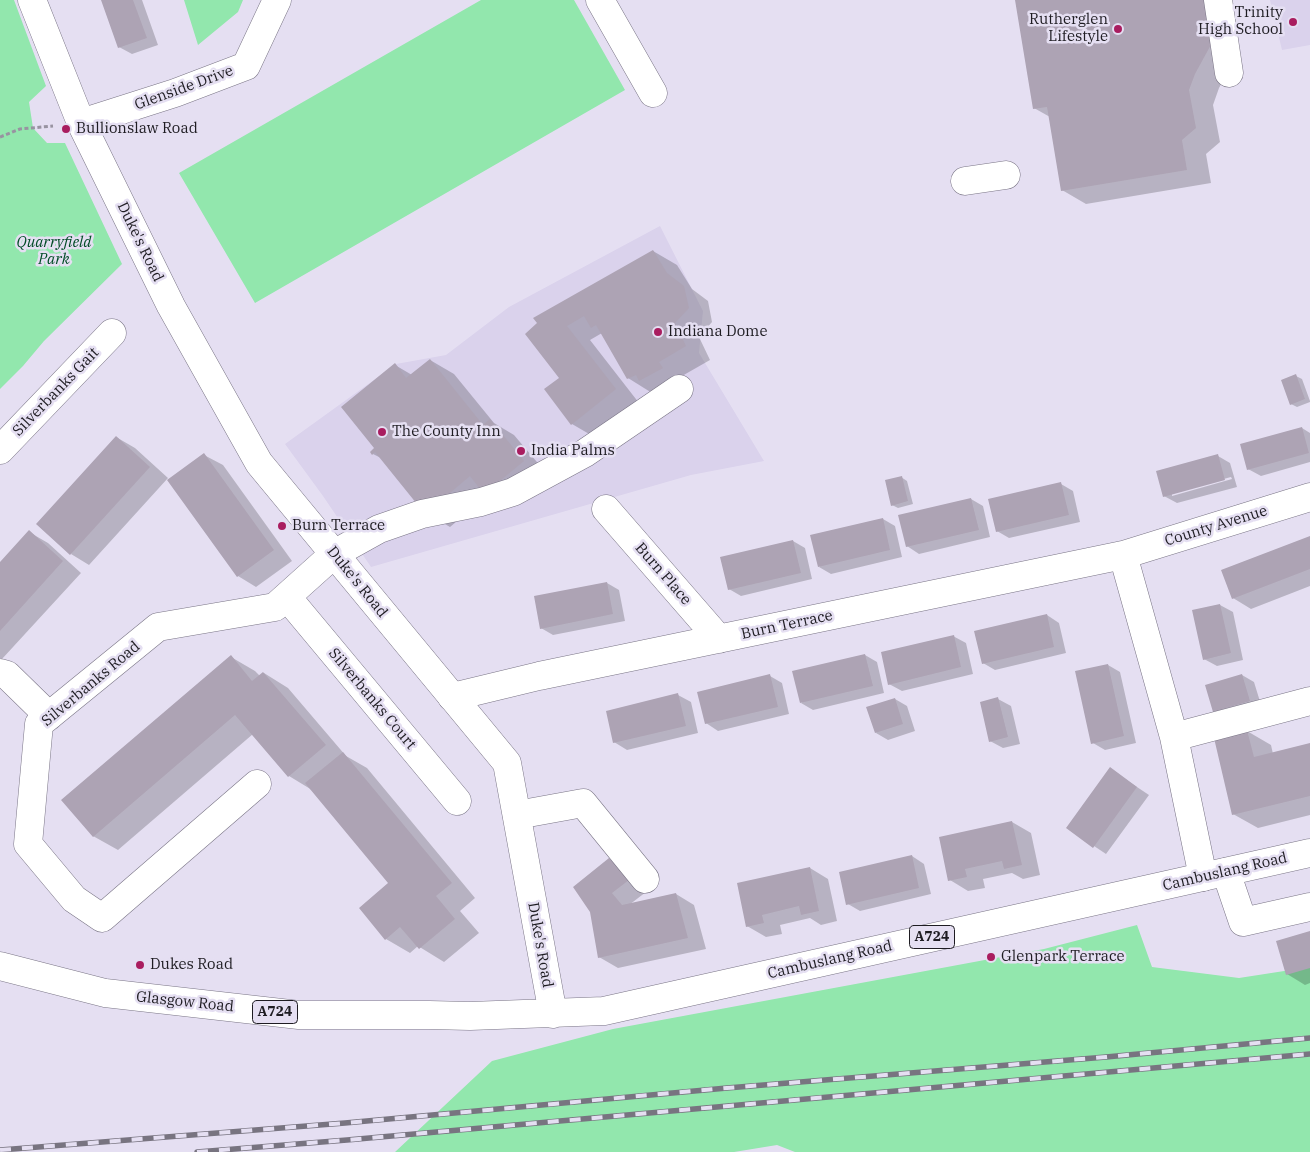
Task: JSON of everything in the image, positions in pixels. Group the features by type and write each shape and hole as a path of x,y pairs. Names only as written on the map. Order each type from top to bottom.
{"street":[{"name":"Duke's Road","path":"32,0 81,123 170,306 259,463 507,763 554,1014"},
{"name":"Glenside Drive","path":"81,123 175,93 246,66 277,0"},
{"path":"600,0 653,93"},
{"path":"1218,0 1229,73"},
{"path":"965,181 1006,175"},
{"name":"Silverbanks Gait","path":"0,450 112,333"},
{"name":"Silverbanks Road","path":"257,784 102,918 74,899 28,844 39,724 158,627 275,607 334,554 379,529 422,514 481,502 513,492 585,453 679,388"},
{"name":"County Avenue","path":"1123,555 1310,497"},
{"name":"Burn Place","path":"606,509 719,639"},
{"path":"1123,555 1215,875 1243,922 1310,907"},
{"name":"Burn Terrace","path":"452,697 539,676 1123,555"},
{"name":"Silverbanks Court","path":"287,597 457,801"},
{"path":"0,673 7,674 49,716"},
{"path":"1174,737 1310,701"},
{"path":"518,815 583,803 645,879"},
{"name":"Cambuslang Road","path":"554,1014 604,1011 1310,853"},
{"name":"Glasgow Road","path":"0,966 106,994 299,1015 470,1016 554,1014"}],"path":[{"path":"0,137 20,129 81,123"}],"shaded area":[{"name":"Trinity High School","path":"1270,0 1310,0 1310,45 1282,50"},
{"path":"660,226 703,311 699,353 764,461 691,475 371,567 285,444 396,364 446,355 509,307"}],"green space":[{"name":"Quarryfield Park","path":"0,0 14,0 46,86 29,102 33,128 47,143 65,143 122,264 44,341 0,389"},
{"path":"184,0 243,0 238,12 198,45"},
{"path":"481,0 574,0 625,90 255,303 179,173"},
{"path":"1137,925 1152,967 1239,978 1310,967 1310,1152 795,1152 777,1145 734,1152 395,1152 492,1061 613,1029 1044,949"}],"building":[{"path":"101,0 133,0 147,38 118,48"},
{"path":"1015,0 1206,0 1213,41 1195,74 1189,90 1196,128 1182,140 1187,170 1061,191 1047,107 1033,109"},
{"path":"653,250 667,273 684,286 689,308 675,323 686,346 659,362 663,368 639,381 636,375 627,379 596,325 591,328 584,316 567,326 616,389 571,425 544,389 559,378 525,334 537,323 533,318"},
{"path":"430,359 483,425 490,419 524,461 484,494 470,476 425,514 375,452 372,455 370,452 374,448 341,407 395,363 406,378"},
{"path":"1296,374 1305,399 1290,405 1281,380"},
{"path":"1302,427 1309,453 1247,470 1240,444"},
{"path":"116,436 150,467 70,555 36,524"},
{"path":"204,453 274,550 237,577 167,480"},
{"path":"1218,454 1225,480 1163,497 1156,471"},
{"path":"902,476 908,501 891,506 885,480"},
{"path":"1061,482 1069,515 996,532 988,499"},
{"path":"971,498 979,530 906,547 898,515"},
{"path":"883,518 890,550 818,567 810,535"},
{"path":"29,530 63,561 0,631 0,562"},
{"path":"1310,536 1310,569 1232,599 1221,570"},
{"path":"793,540 801,573 728,590 720,557"},
{"path":"607,582 613,614 540,629 534,596"},
{"path":"1220,604 1231,653 1203,660 1192,610"},
{"path":"1047,614 1054,647 982,664 974,631"},
{"path":"954,635 961,667 888,685 881,652"},
{"path":"865,654 873,686 800,703 792,671"},
{"path":"231,655 252,681 263,672 326,745 288,777 235,715 93,837 61,800"},
{"path":"1108,664 1124,736 1091,744 1075,671"},
{"path":"770,674 778,707 705,724 697,692"},
{"path":"1242,674 1250,701 1213,712 1205,685"},
{"path":"678,693 686,726 613,743 606,711"},
{"path":"998,697 1008,737 989,742 980,702"},
{"path":"895,698 903,724 875,733 866,707"},
{"path":"1247,730 1254,757 1310,743 1310,796 1232,815 1214,738"},
{"path":"343,752 452,883 436,896 455,919 419,949 400,927 385,940 359,908 388,883 305,783"},
{"path":"1110,767 1137,787 1093,848 1066,828"},
{"path":"1012,821 1022,865 1004,869 1002,861 965,869 967,877 948,881 939,837"},
{"path":"912,855 919,888 846,905 839,872"},
{"path":"609,858 629,880 612,893 622,905 676,893 688,938 598,958 590,912 573,887"},
{"path":"810,867 819,911 801,915 799,906 762,915 764,923 746,927 737,883"},
{"path":"1310,931 1310,968 1286,975 1276,941"}],"railway":[{"path":"0,1150 345,1123 1310,1038"},
{"path":"197,1152 1310,1054"}],"place":[{"name":"Trinity High School","path":"1293,22"},
{"name":"Rutherglen Lifestyle","path":"1118,29"},
{"name":"Bullionslaw Road","path":"66,129"},
{"name":"Indiana Dome","path":"658,332"},
{"name":"The County Inn","path":"382,432"},
{"name":"India Palms","path":"521,451"},
{"name":"Burn Terrace","path":"282,526"},
{"name":"Glenpark Terrace","path":"991,957"},
{"name":"Dukes Road","path":"140,965"}]}
